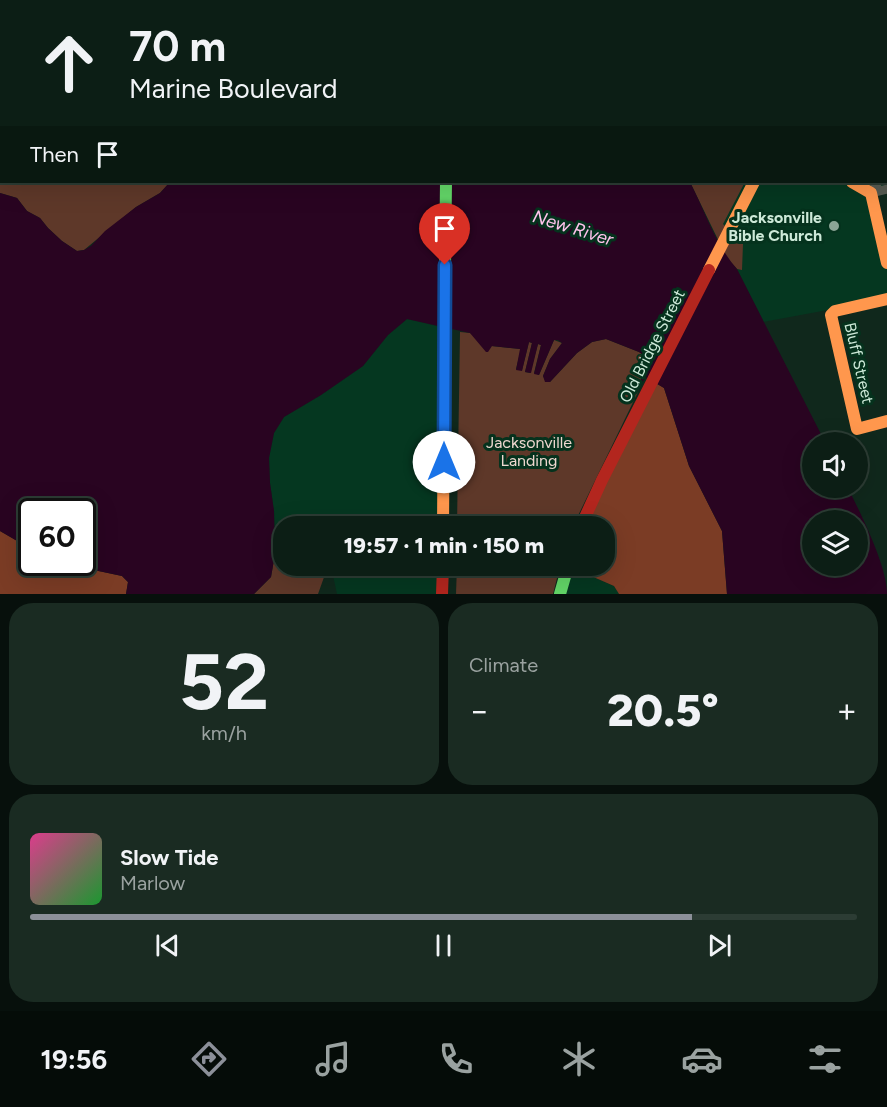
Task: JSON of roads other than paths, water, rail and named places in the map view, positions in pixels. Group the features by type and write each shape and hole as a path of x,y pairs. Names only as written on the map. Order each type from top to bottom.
{"main road":[{"path":"443,516 446,183"},
{"name":"Old Bridge Street","path":"586,516 753,183"},
{"path":"857,183 875,187 887,263"},
{"name":"Bluff Street","path":"887,299 835,311 831,315 857,429 887,421"},
{"path":"442,594 443,576"},
{"path":"560,594 565,576"}],"street":[{"path":"875,187 887,189"}],"water":[{"name":"New River","path":"169,183 690,183 716,238 737,269 820,432 802,432 802,498 853,498 858,510 802,510 802,576 868,576 868,531 883,569 887,594 727,594 722,531 689,466 664,388 645,377 638,392 646,357 639,352 606,339 592,342 577,353 550,382 545,382 543,376 550,359 562,343 558,340 554,340 539,375 534,374 541,345 538,344 531,373 525,372 532,343 529,342 522,371 516,370 520,349 492,346 486,352 470,333 407,319 388,335 363,366 284,417 274,433 269,458 274,511 273,566 271,577 254,594 126,594 128,582 122,576 96,570 96,498 18,498 18,541 0,531 0,193 17,198 27,211 40,218 62,241 77,251 91,246 105,231 136,207 160,193"}],"place":[{"name":"Jacksonville Bible Church","path":"834,226"}],"park label":[{"name":"Jacksonville Landing","path":"529,451"}]}
